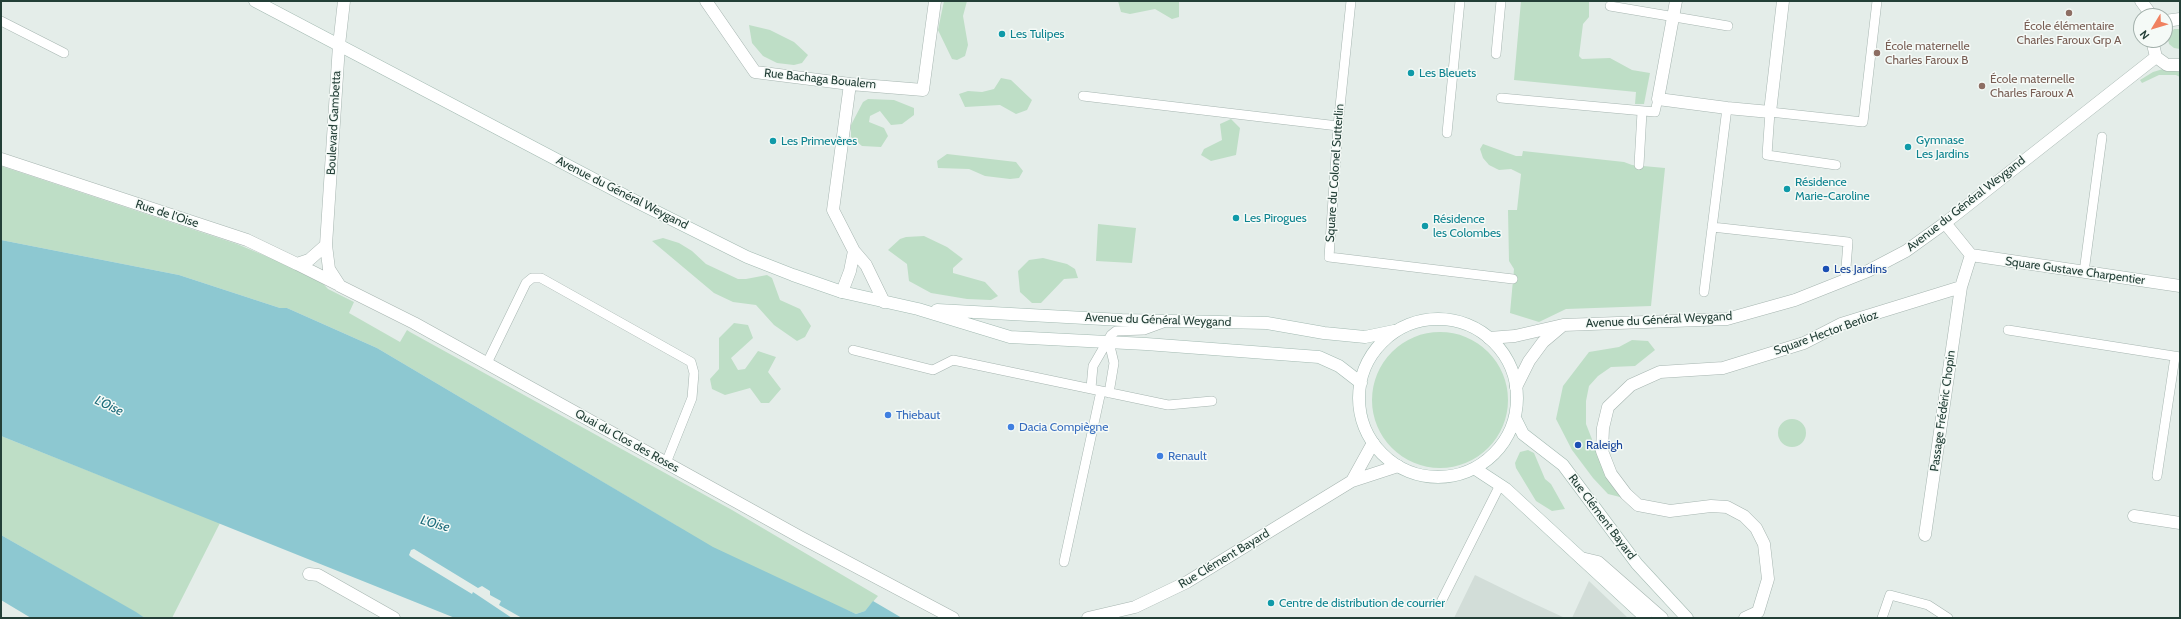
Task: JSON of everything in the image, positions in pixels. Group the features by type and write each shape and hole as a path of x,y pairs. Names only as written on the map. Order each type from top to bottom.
{"street":[{"name":"Avenue du Général Weygand","path":"255,1 641,204 747,257 842,292 918,309 1010,337 1109,342 1319,357 1339,366 1360,383"},
{"name":"Boulevard Gambetta","path":"326,245 339,45 344,1"},
{"name":"Rue Bachaga Boualem","path":"706,1 755,72 850,84 923,90 935,1"},
{"path":"1676,1 1658,99 1770,112 1783,1"},
{"path":"2154,48 2156,57 2167,64 2180,65"},
{"name":"Avenue du Général Weygand","path":"1489,338 1515,336 1563,325 1727,319 1795,300 1868,271 1906,251 2156,57"},
{"path":"850,84 833,210 854,251 866,265 884,302"},
{"name":"Rue de l'Oise","path":"1,159 247,240 340,286"},
{"path":"1945,222 1970,255"},
{"path":"297,264 309,260 326,245"},
{"path":"326,245 329,269 340,286"},
{"path":"842,292 850,271 854,251"},
{"name":"Square Gustave Charpentier","path":"1970,255 2180,286"},
{"name":"Passage Frédéric Chopin","path":"1925,535 1961,287 1970,255"},
{"name":"Quai du Clos des Roses","path":"340,286 414,323 666,463 952,618"},
{"name":"Square Hector Berlioz","path":"1745,618 1762,615 1768,579 1768,563 1764,544 1756,528 1744,516 1727,507 1711,506 1670,511 1638,505 1626,494 1611,474 1602,451 1603,428 1608,407 1631,385 1660,372 1722,368 1804,343 1841,324 1961,287"},
{"name":"Avenue du Général Weygand","path":"918,309 1169,321 1267,323 1324,333 1365,337 1397,330"},
{"path":"1430,319 1451,320 1471,326 1489,338 1507,360 1516,387 1516,420 1506,438 1477,470 1444,477 1420,475 1388,460 1373,442 1363,424 1359,403 1360,383 1368,362 1380,344 1397,330 1410,324 1430,319"},
{"path":"1516,387 1533,355 1543,342 1563,325"},
{"name":"Rue Clément Bayard","path":"1516,420 1523,434 1563,465 1637,564 1687,618"},
{"path":"1352,481 1373,442"},
{"name":"Rue Clément Bayard","path":"1088,618 1135,607 1187,582 1352,481 1398,466"},
{"path":"1477,470 1500,484 1646,618"},
{"path":"2134,516 2180,523"},
{"path":"1582,558 1598,562 1662,618"},
{"path":"310,574 318,575 394,618"}],"lane":[{"name":"Square du Colonel Sutterlin","path":"1351,1 1338,126 1329,257 1513,279"},
{"path":"1447,133 1460,1"},
{"path":"1496,54 1501,1"},
{"path":"1836,165 1767,155 1770,112 1863,122 1877,1"},
{"path":"1610,6 1728,26"},
{"path":"1,20 64,53"},
{"path":"1083,96 1338,126"},
{"path":"1502,98 1642,112 1655,112 1658,99"},
{"path":"1704,292 1726,108"},
{"path":"1639,165 1642,112"},
{"path":"2084,272 2102,137"},
{"path":"1712,227 1848,242 1845,280"},
{"path":"487,363 526,283 532,278 541,278 555,285 691,362 694,373 692,398 666,463"},
{"path":"1091,388 1093,366 1109,342 1111,335 1116,332 1144,330 1169,321"},
{"path":"2008,330 2178,357 2157,476"},
{"path":"1064,562 1105,392 1114,363 1109,342"},
{"path":"853,350 932,370 953,360 1168,405 1212,401"},
{"path":"1442,600 1500,484"},
{"path":"1882,618 1890,595 1928,605 1948,618"}],"shaded area":[{"path":"1475,575 1524,599 1565,618 1454,618"},
{"path":"1589,581 1628,618 1572,618"}],"green space":[{"path":"944,1 967,1 963,16 968,45 965,56 957,60 952,59 938,30"},
{"path":"1118,1 1179,1 1179,17 1172,19 1155,9 1130,14 1121,12"},
{"path":"1521,1 1589,1 1589,17 1583,24 1579,56 1582,59 1610,58 1632,70 1650,73 1644,104 1635,104 1636,92 1514,80"},
{"path":"749,25 770,30 794,42 808,55 802,63 794,65 777,63 763,56 752,43"},
{"path":"2180,29 2180,49 2173,47 2173,30"},
{"path":"2163,69 2180,72 2180,77 2176,75 2159,75 2142,83 2140,80 2153,72"},
{"path":"1001,78 1011,80 1032,100 1027,110 1016,114 1000,105 965,107 959,94 968,91 982,92 994,89"},
{"path":"868,99 894,100 914,108 914,115 902,124 891,125 880,111 870,116 869,122 884,128 888,136 881,147 862,146 851,137 851,125 863,102"},
{"path":"1231,119 1240,128 1236,155 1211,161 1201,155 1204,149 1222,140 1220,124"},
{"path":"1483,144 1516,156 1522,156 1523,151 1665,168 1651,306 1566,309 1539,322 1510,313 1514,269 1509,261 1508,210 1517,210 1521,174 1511,169 1499,170 1489,165 1483,158 1480,149"},
{"path":"947,154 1016,162 1023,171 1019,178 1010,179 985,176 969,169 938,168 937,161"},
{"path":"1,166 237,244 318,278 328,289 354,302 349,313 400,342 407,330 732,510 878,596 865,611 856,614 828,602 831,606 691,537 677,526 377,348 287,308 280,308 179,275 1,240"},
{"path":"1098,224 1136,228 1132,263 1096,261"},
{"path":"924,236 947,247 963,259 953,268 953,273 985,282 998,296 991,300 967,299 931,293 909,281 907,264 888,250 900,239 906,237"},
{"path":"663,238 679,243 692,251 706,264 738,279 767,275 772,278 780,300 800,309 811,326 805,337 797,341 774,325 756,305 733,302 714,293 652,241"},
{"path":"1043,258 1067,264 1075,269 1078,278 1064,279 1041,303 1032,303 1020,292 1018,271 1029,260"},
{"path":"734,323 748,325 753,338 731,358 738,370 745,369 758,351 776,357 768,372 781,389 769,403 761,403 750,388 725,395 712,389 710,379 719,369 719,338"},
{"path":"1433,332 1447,332 1466,337 1478,343 1493,357 1503,374 1507,387 1507,413 1503,426 1497,438 1483,453 1478,457 1460,465 1447,468 1433,468 1414,463 1402,457 1387,443 1383,438 1375,420 1372,407 1372,393 1377,374 1383,362 1397,347 1402,343 1420,335"},
{"path":"1632,340 1648,341 1655,350 1635,366 1611,367 1598,376 1589,386 1586,401 1586,424 1602,465 1624,498 1608,494 1593,478 1572,450 1556,419 1563,386 1589,352 1619,347"},
{"path":"1792,419 1802,423 1806,433 1802,443 1792,447 1782,443 1778,433 1782,423"},
{"path":"1,436 220,523 172,618 145,618 1,535"},
{"path":"1528,450 1534,453 1545,479 1551,484 1565,509 1552,511 1536,501 1516,468 1515,463 1520,452"}],"water":[{"name":"L'Oise","path":"1,240 179,275 280,308 287,308 377,348 713,547 856,614 865,611 873,601 902,618 522,618 499,605 501,601 490,595 490,591 482,586 478,588 414,549 411,550 409,555 411,557 472,594 473,592 512,618 455,618 1,436"},
{"path":"1,535 145,618 31,618 1,600"}],"place":[{"name":"École élémentaire Charles Faroux Grp A","path":"2069,13"},
{"name":"Les Tulipes","path":"1002,34"},
{"name":"École maternelle Charles Faroux B","path":"1877,53"},
{"name":"Les Bleuets","path":"1411,73"},
{"name":"École maternelle Charles Faroux A","path":"1982,86"},
{"name":"Les Primevères","path":"773,141"},
{"name":"Gymnase Les Jardins","path":"1908,147"},
{"name":"Résidence Marie-Caroline","path":"1787,189"},
{"name":"Les Pirogues","path":"1236,218"},
{"name":"Résidence les Colombes","path":"1425,226"},
{"name":"Les Jardins","path":"1826,269"},
{"name":"Thiebaut","path":"888,415"},
{"name":"Dacia Compiègne","path":"1011,427"},
{"name":"Raleigh","path":"1578,445"},
{"name":"Renault","path":"1160,456"},
{"name":"Centre de distribution de courrier","path":"1271,603"}]}
